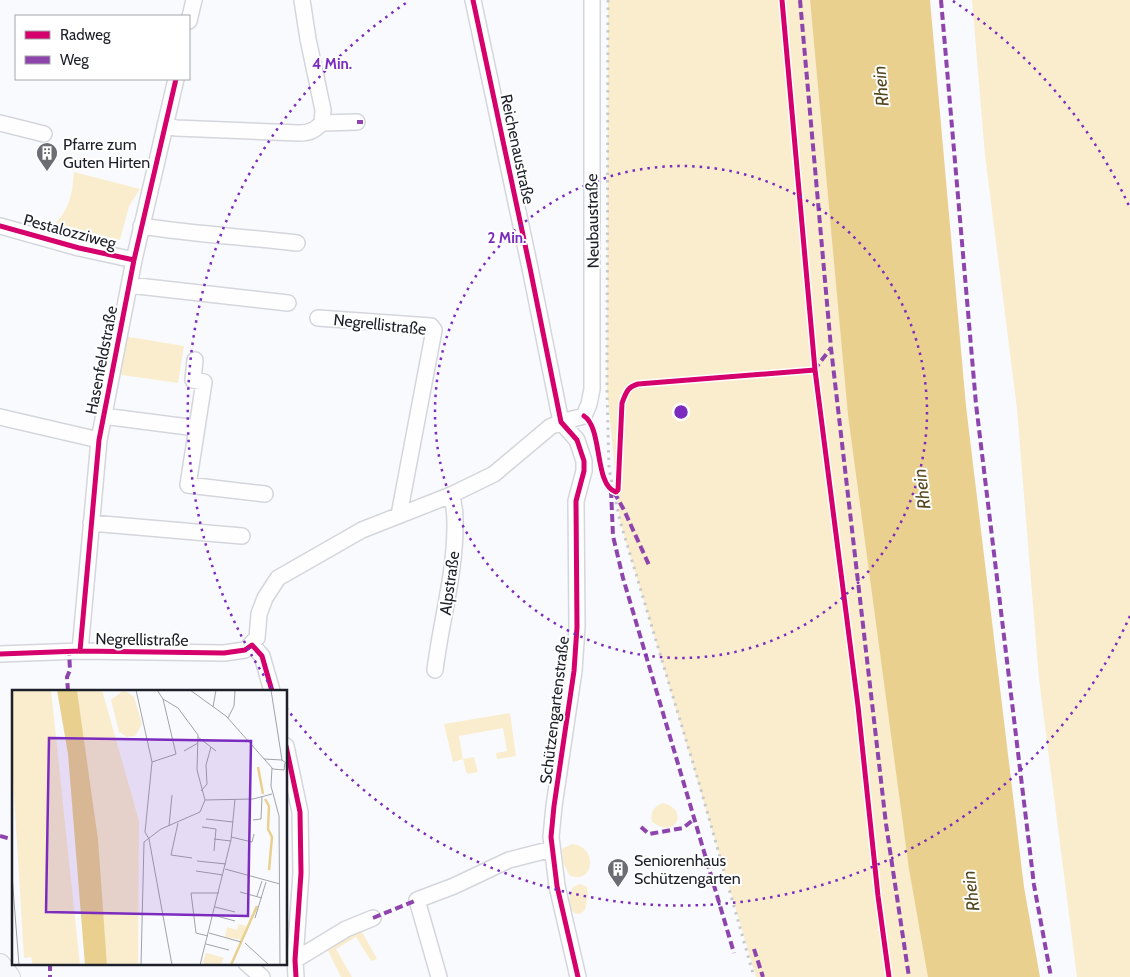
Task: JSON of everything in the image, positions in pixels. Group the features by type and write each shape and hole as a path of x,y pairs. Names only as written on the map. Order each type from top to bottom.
{"main road":[{"path":"0,964 10,977"}],"street":[{"path":"190,17 194,0"},
{"path":"165,125 185,128 309,133 316,129 322,123 323,110 302,0"},
{"name":"Reichenaustraße","path":"473,0 532,275 560,422"},
{"name":"Neubaustraße","path":"560,422 584,416 590,404 592,389 592,0"},
{"name":"Hasenfeldstraße","path":"80,651 99,440 103,416 146,202 176,80"},
{"path":"322,123 357,122"},
{"path":"0,123 44,134"},
{"name":"Hasenfeldstraße","path":"135,256 131,244 131,236 137,212 146,202"},
{"name":"Pestalozziweg","path":"0,226 79,248 135,256"},
{"path":"141,226 297,243"},
{"name":"Hasenfeldstraße","path":"129,285 288,303"},
{"name":"Negrellistraße","path":"318,318 431,326 434,330 399,515"},
{"path":"195,360 192,380 204,382 188,485 264,494"},
{"name":"Hasenfeldstraße","path":"103,416 196,428"},
{"name":"Hasenfeldstraße","path":"0,417 99,440"},
{"path":"272,690 262,656 252,645 257,638 260,614 265,598 278,578 362,530 451,495 494,474 550,427 560,422"},
{"name":"Schützengartenstraße","path":"560,422 577,440 584,460 584,471 576,501 577,627 574,672 554,806 552,849 557,886 578,977"},
{"name":"Alpstraße","path":"435,670 450,591 455,543 454,503 451,495"},
{"path":"91,523 242,536"},
{"name":"Negrellistraße","path":"0,654 80,651 224,653 245,650 252,645"},
{"path":"288,755 300,812 300,899 295,960 296,977"},
{"path":"439,977 417,900 454,886 509,860 552,849"},
{"path":"295,960 346,929 373,918"},
{"path":"247,964 262,977"}],"shaded area":[{"path":"608,0 810,0 829,207 929,977 756,977 620,521 607,390"},
{"path":"972,0 1130,0 1130,977 1077,977 1039,679 1017,409 985,155"},
{"path":"74,172 140,189 129,206 120,240 56,223 65,211 70,199"},
{"path":"123,336 184,346 178,383 115,374"},
{"path":"510,713 516,756 497,759 496,753 507,751 503,728 459,736 463,759 453,762 444,724"},
{"path":"474,757 478,772 468,774 463,759"},
{"path":"663,803 676,811 678,817 677,822 668,828 660,827 652,822 653,810"},
{"path":"572,844 581,847 590,858 588,871 584,876 569,875 563,862 562,849"},
{"path":"580,884 587,887 588,895 585,910 580,914 576,914 571,909 569,898 573,887"},
{"path":"360,928 377,959 371,961 356,937 336,949 352,977 341,977 325,945"}],"water":[{"name":"Rhein","path":"810,0 930,0 966,406 1024,887 1040,977 928,977 909,869 848,415"}],"railway":[{"path":"608,0 607,390 609,469 620,521 699,783 754,977"}],"marked path":[{"path":"800,0 831,348 886,824 909,977"},
{"path":"941,0 976,404 1034,885 1051,977"},
{"path":"357,122 363,122"},
{"path":"814,370 831,348"},
{"path":"611,490 613,536 623,578 734,953"},
{"path":"614,492 649,565"},
{"path":"68,690 67,677 70,670 69,651"},
{"path":"641,827 649,834 683,828 693,820"},
{"path":"0,836 12,839"},
{"path":"373,918 417,900"},
{"path":"754,949 763,977"},
{"path":"50,964 50,977"}],"cycle path":[{"path":"473,0 561,422 577,440 584,461 584,471 576,501 577,627 574,671 551,837 557,886 578,977"},
{"path":"782,0 815,370 858,706 878,896 889,977"},
{"path":"80,651 99,440 134,260 176,80"},
{"path":"0,226 79,248 134,260"},
{"path":"584,416 590,422 594,432 604,479 609,488 616,492 618,490 622,403 627,391 631,387 638,384 815,370"},
{"path":"0,654 80,651 224,653 245,650 252,645 262,656 272,690"},
{"path":"288,755 300,812 301,873 295,960 296,977"}],"place":[{"name":"Pfarre zum Guten Hirten","path":"47,172"},
{"name":"Seniorenhaus Schützengarten","path":"618,888"}]}
